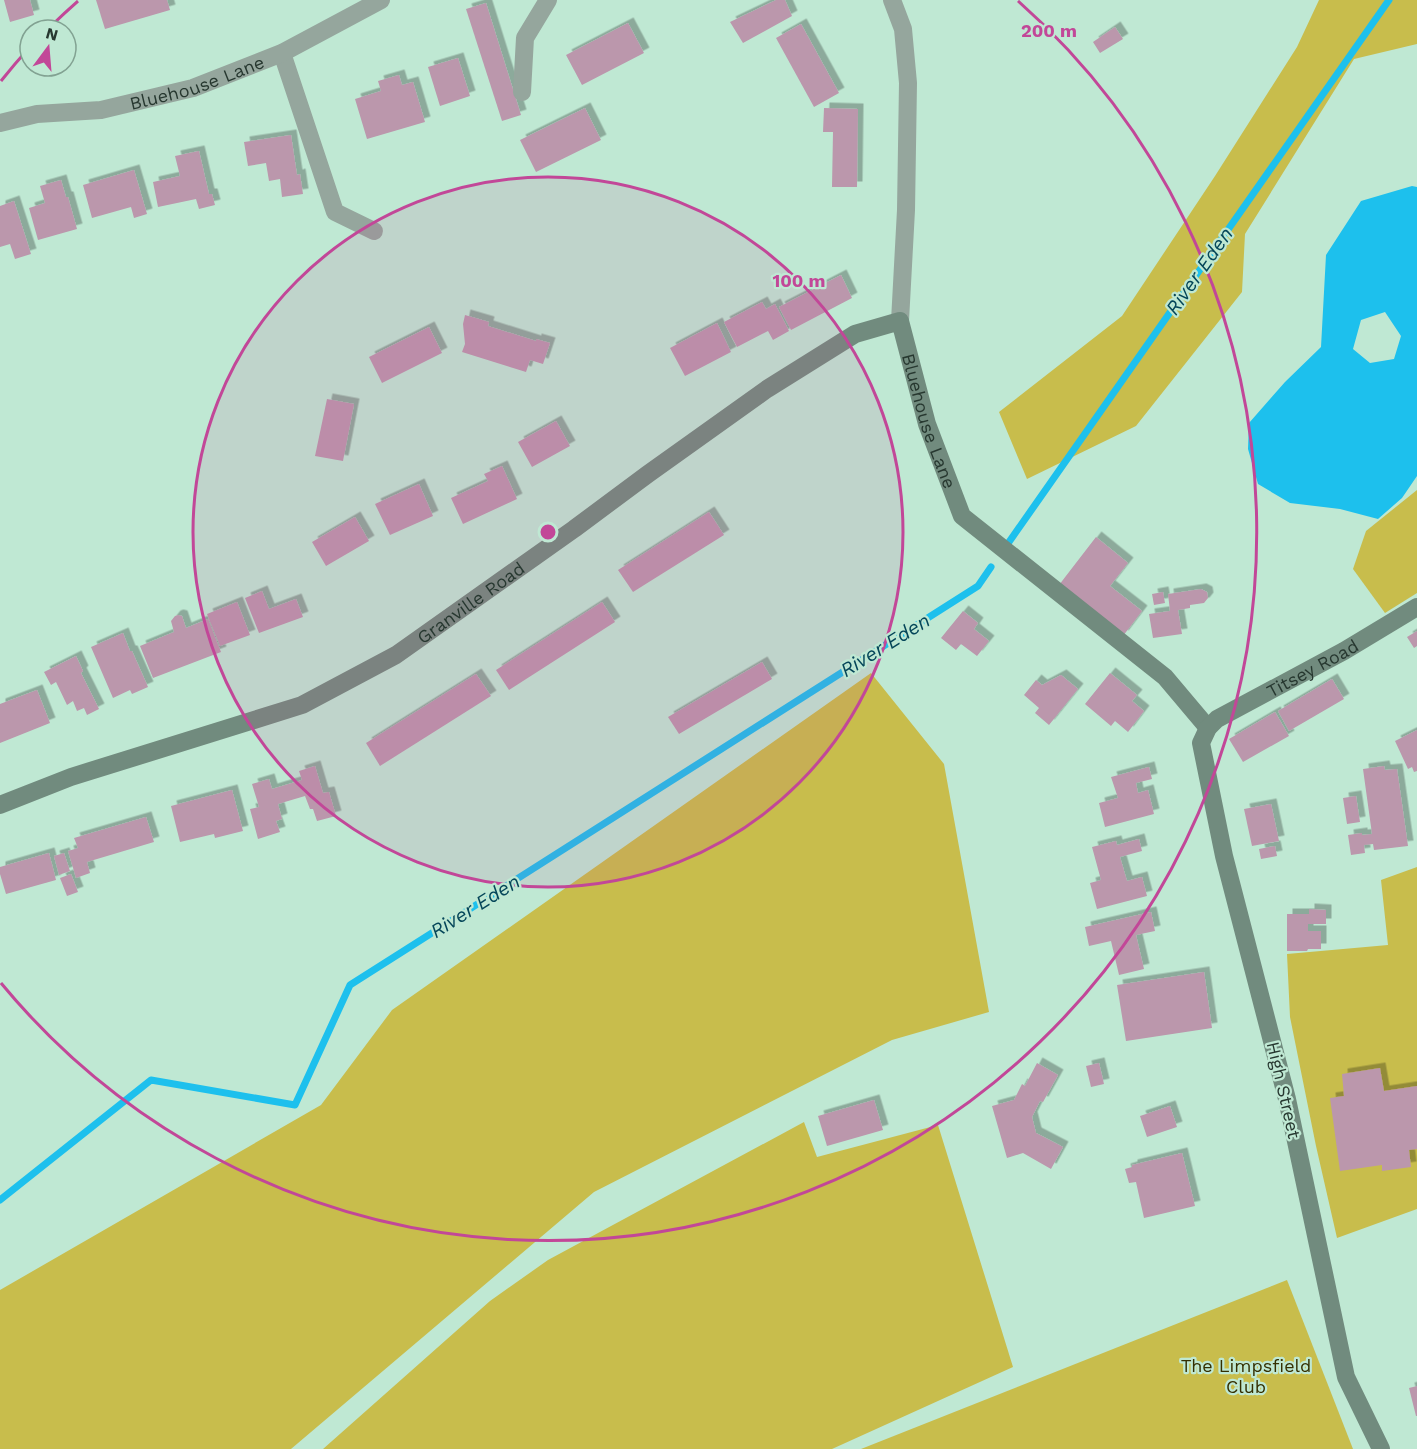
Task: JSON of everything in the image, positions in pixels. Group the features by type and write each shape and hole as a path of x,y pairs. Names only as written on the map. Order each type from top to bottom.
{"street":[{"name":"Bluehouse Lane","path":"0,123 37,114 101,110 193,88 282,53 381,0"},
{"path":"522,92 525,38 548,0"},
{"name":"Bluehouse Lane","path":"892,0 903,29 908,83 906,210 900,321 927,424 962,516 1165,677 1208,728"},
{"path":"282,53 335,212 374,231"},
{"name":"Granville Road","path":"0,805 71,777 302,705 396,655 767,389 855,334 900,321"},
{"name":"Titsey Road","path":"1208,728 1217,719 1344,651 1417,607"},
{"name":"High Street","path":"1208,728 1201,743 1224,856 1287,1099 1346,1377 1381,1449"}],"green space":[{"path":"1319,0 1417,0 1417,44 1354,59 1245,234 1242,292 1136,426 1027,479 999,412 1122,316 1297,47"},
{"path":"1417,490 1417,593 1385,613 1353,569 1366,531"},
{"path":"871,673 944,764 989,1012 892,1040 594,1192 291,1449 0,1449 0,1290 321,1105 392,1010"},
{"path":"1417,867 1417,1209 1337,1238 1290,1017 1287,954 1388,945 1381,880"},
{"path":"804,1122 817,1157 938,1125 1013,1367 832,1449 323,1449 490,1301 548,1260"},
{"name":"The Limpsfield Club","path":"1287,1280 1353,1449 861,1449"}],"water":[{"path":"1412,186 1417,187 1417,476 1402,498 1378,519 1340,509 1290,503 1258,484 1248,449 1249,423 1285,382 1321,347 1326,255 1361,201","holes":["1385,312 1401,336 1394,359 1370,363 1353,349 1361,320"]}],"building":[{"path":"4,0 30,0 34,15 10,22"},
{"path":"96,0 167,0 170,10 105,29"},
{"path":"776,0 785,0 792,16 743,43 730,22"},
{"path":"486,3 521,115 502,121 466,9"},
{"path":"628,23 644,53 582,85 566,55"},
{"path":"801,24 839,93 814,107 776,38"},
{"path":"1115,27 1123,39 1100,53 1093,42"},
{"path":"458,58 470,96 440,106 428,67"},
{"path":"399,75 402,85 413,82 425,122 367,139 355,99 381,91 378,81"},
{"path":"585,108 601,140 536,172 520,140"},
{"path":"824,108 858,109 857,187 832,187 833,132 823,132"},
{"path":"291,135 297,175 300,174 303,194 282,197 280,179 269,181 266,163 248,166 244,142"},
{"path":"199,151 209,194 212,194 215,205 199,209 196,199 158,207 153,182 180,176 175,156"},
{"path":"134,170 147,214 134,218 131,207 92,218 83,185"},
{"path":"61,180 77,229 38,240 29,208 45,203 40,186"},
{"path":"14,201 31,254 15,259 10,244 0,247 0,206"},
{"path":"841,275 852,298 791,330 779,307"},
{"path":"762,302 766,309 775,304 789,331 773,340 768,331 737,347 724,322"},
{"path":"465,315 489,322 488,326 550,343 543,364 530,360 526,372 462,352 465,344 463,324"},
{"path":"717,323 731,352 685,376 670,348"},
{"path":"429,327 442,353 382,383 369,357"},
{"path":"327,399 354,404 343,461 315,456"},
{"path":"556,421 570,446 532,467 518,442"},
{"path":"502,466 517,499 463,524 451,498 488,481 484,474"},
{"path":"419,484 433,516 390,535 375,504"},
{"path":"709,512 724,535 633,592 618,570"},
{"path":"355,517 369,541 326,566 312,542"},
{"path":"1096,537 1128,563 1110,586 1142,611 1123,636 1059,585"},
{"path":"1201,589 1207,592 1208,598 1204,603 1178,610 1182,634 1153,638 1149,614 1170,611 1168,594"},
{"path":"262,591 269,609 296,599 303,617 259,633 245,598"},
{"path":"1163,592 1165,603 1154,605 1152,594"},
{"path":"237,602 250,635 220,646 207,614"},
{"path":"602,602 615,622 509,690 496,670"},
{"path":"963,611 978,623 974,629 989,641 977,656 961,644 956,650 941,638"},
{"path":"178,615 182,616 186,628 208,619 221,652 153,678 140,646 174,632 171,621"},
{"path":"1417,631 1417,646 1414,648 1407,637"},
{"path":"123,633 148,687 132,694 130,690 113,698 91,647"},
{"path":"76,656 83,671 81,673 99,709 87,715 84,708 77,711 73,701 67,705 56,682 51,685 44,672"},
{"path":"762,662 772,679 679,734 668,717"},
{"path":"1110,673 1137,695 1132,701 1144,711 1128,732 1115,721 1111,726 1085,704"},
{"path":"476,674 491,696 380,766 366,743"},
{"path":"1061,675 1078,689 1049,725 1035,713 1039,708 1024,695 1036,680 1042,685"},
{"path":"1332,679 1344,699 1289,731 1278,711"},
{"path":"37,690 50,723 0,743 0,704"},
{"path":"1275,712 1289,736 1243,762 1229,739"},
{"path":"1417,730 1417,771 1414,772 1412,767 1408,769 1395,741"},
{"path":"315,766 323,793 329,792 336,816 317,821 305,796 278,804 282,819 276,821 280,832 258,839 250,809 259,807 252,784 269,779 272,789 302,780 299,771"},
{"path":"1384,766 1385,770 1397,769 1408,846 1374,850 1373,844 1364,845 1365,853 1351,855 1348,835 1372,834 1363,769"},
{"path":"1149,767 1152,779 1136,783 1138,793 1148,790 1154,814 1105,827 1099,803 1118,798 1111,777"},
{"path":"232,790 243,831 215,838 214,834 180,842 171,806"},
{"path":"1356,796 1360,822 1347,824 1343,798"},
{"path":"1271,804 1279,841 1252,846 1244,809"},
{"path":"146,817 154,842 87,862 90,873 76,878 68,851 78,848 74,838"},
{"path":"1139,839 1142,851 1120,857 1127,881 1142,877 1147,896 1097,909 1090,883 1101,880 1092,847 1116,841 1117,845"},
{"path":"1275,846 1277,856 1261,859 1259,849"},
{"path":"49,853 56,880 6,894 0,867"},
{"path":"64,853 70,871 59,875 54,856"},
{"path":"71,874 78,892 67,896 60,878"},
{"path":"1309,909 1326,910 1326,924 1308,924 1308,931 1321,931 1321,949 1287,951 1287,914 1309,914"},
{"path":"1151,912 1155,931 1136,935 1144,969 1119,975 1111,941 1089,946 1085,927"},
{"path":"1204,972 1212,1028 1126,1041 1117,985"},
{"path":"1037,1063 1058,1075 1032,1117 1036,1133 1063,1147 1051,1169 1023,1153 1007,1158 992,1106 1014,1100 1022,1084 1025,1086"},
{"path":"1099,1063 1104,1084 1091,1087 1086,1066"},
{"path":"1380,1068 1384,1091 1417,1086 1417,1149 1409,1150 1411,1167 1382,1171 1382,1165 1340,1171 1330,1098 1344,1096 1342,1074"},
{"path":"874,1100 883,1130 827,1146 818,1116"},
{"path":"1170,1106 1177,1127 1147,1137 1140,1116"},
{"path":"1182,1153 1195,1206 1144,1218 1136,1182 1129,1183 1125,1169 1132,1165"},
{"path":"1417,1386 1417,1416 1416,1416 1409,1388"}],"waterway":[{"name":"River Eden","path":"1009,542 1389,0"},
{"name":"River Eden","path":"0,1200 151,1080 295,1105 350,985 978,586 991,567"}]}
